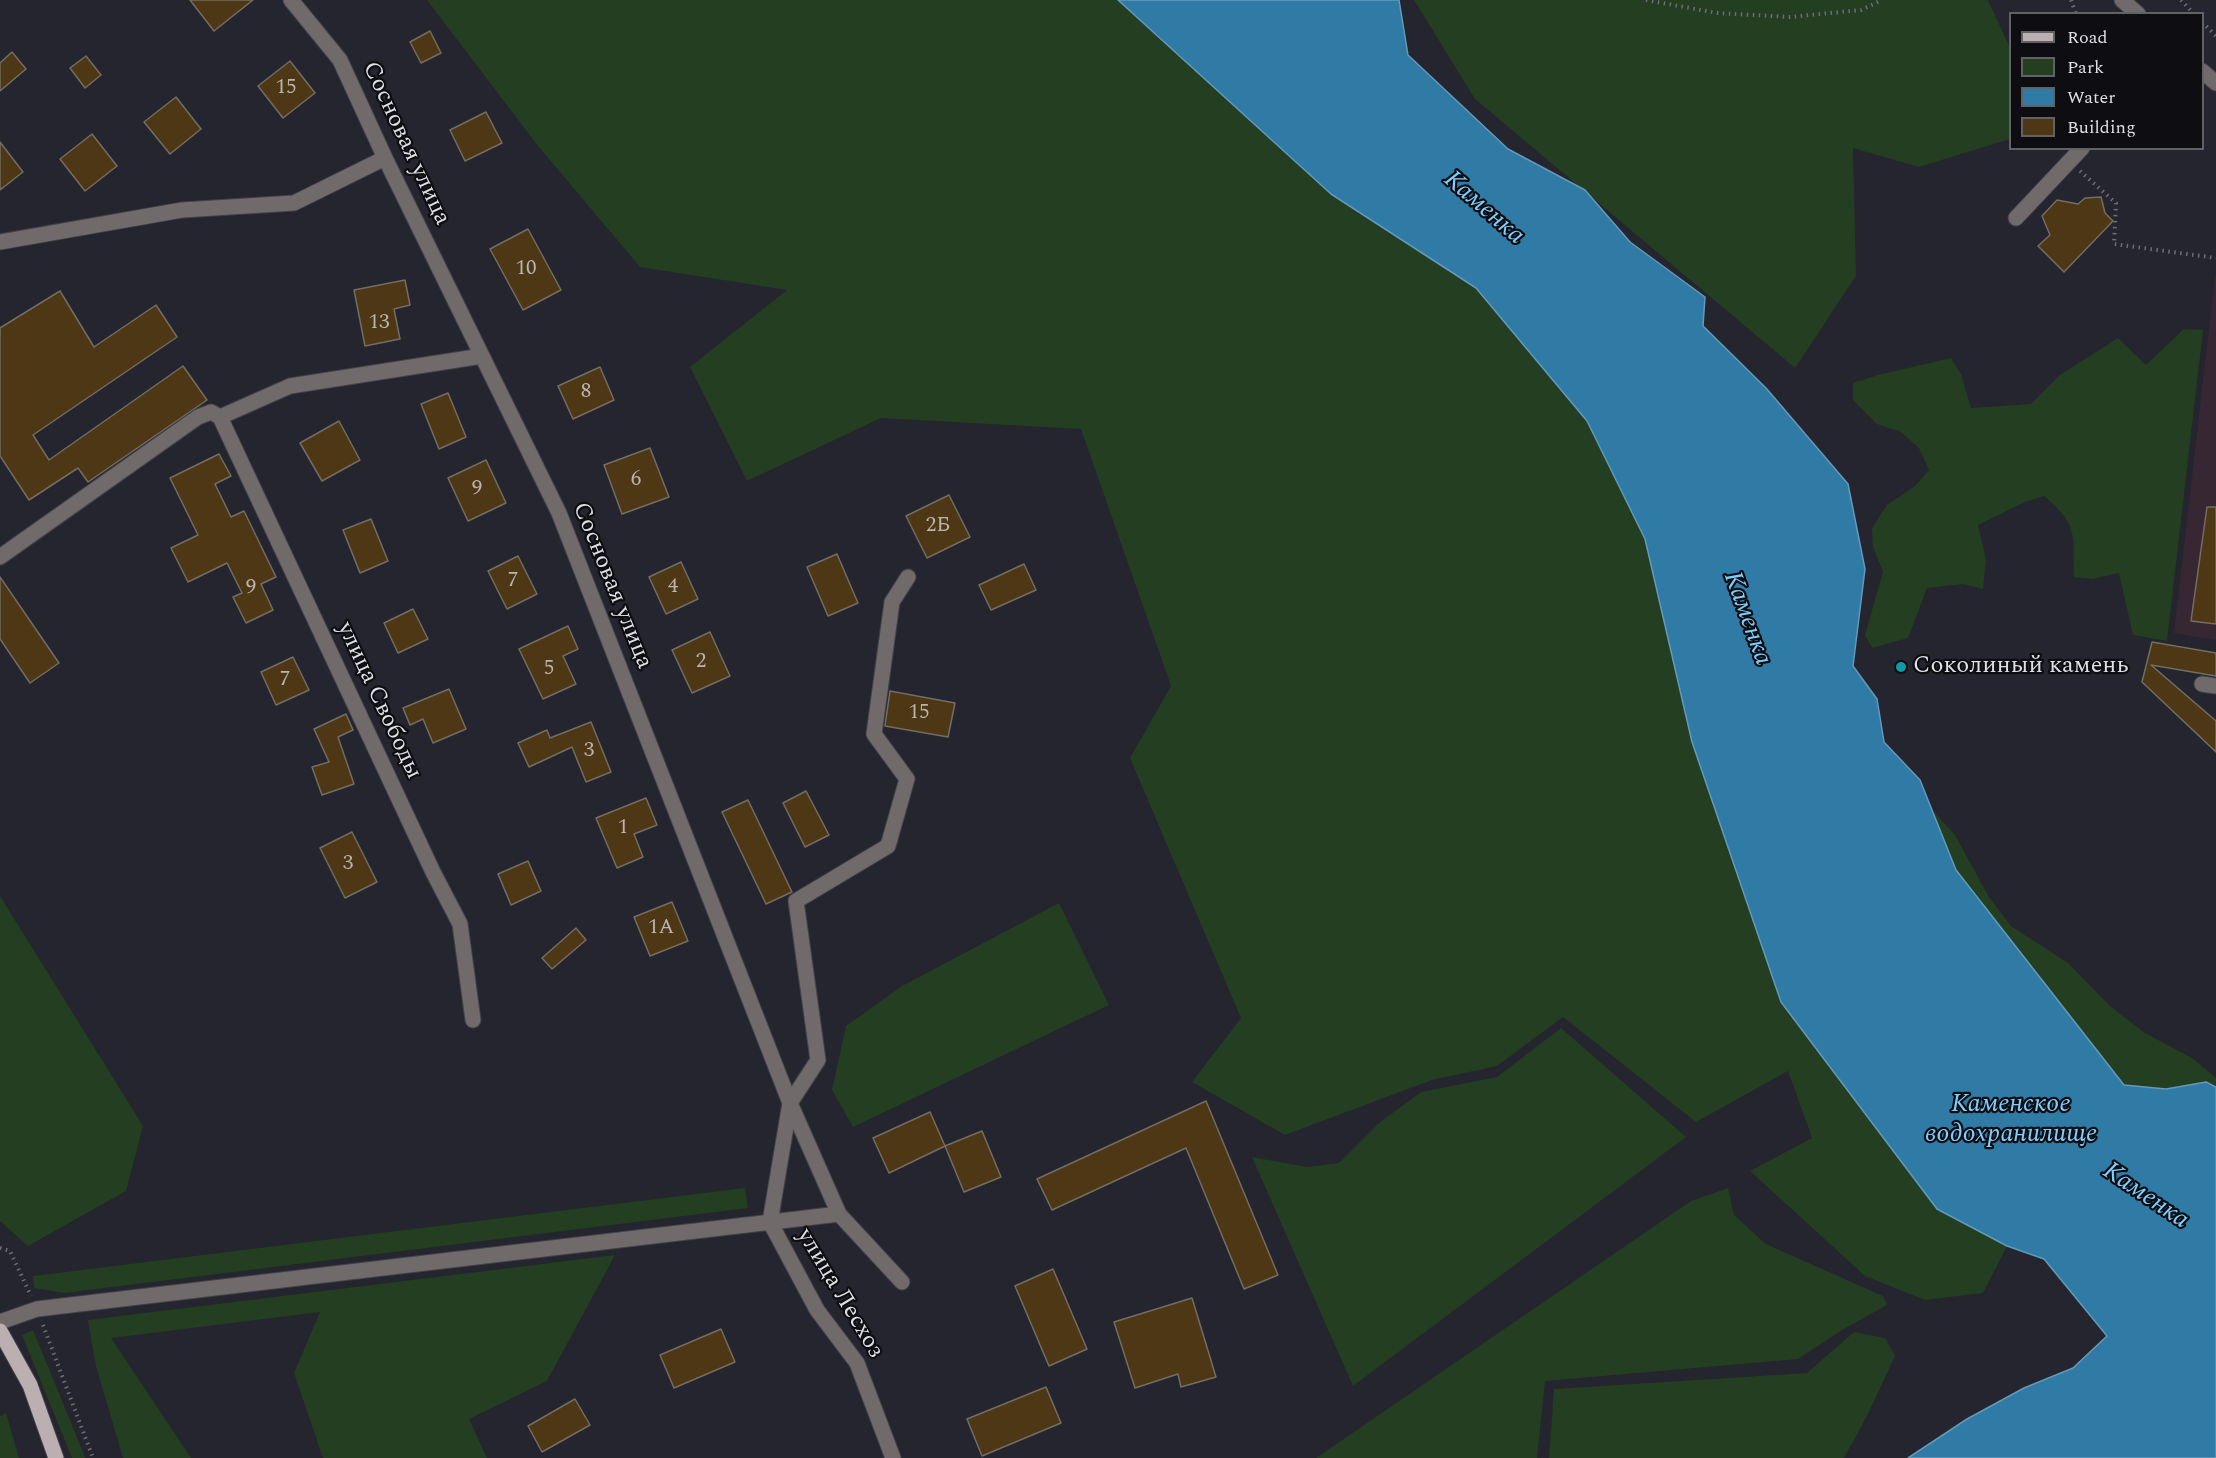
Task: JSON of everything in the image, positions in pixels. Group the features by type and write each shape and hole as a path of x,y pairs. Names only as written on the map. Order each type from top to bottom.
{"main road":[{"path":"0,1331 30,1385 56,1458"}],"street":[{"name":"Сосновая улица","path":"291,0 340,60 385,158 559,513 790,1104 839,1214 902,1282"},
{"path":"2122,0 2136,12"},
{"path":"2204,72 2216,83"},
{"path":"2016,218 2080,150"},
{"path":"0,242 182,210 294,203 385,158"},
{"path":"1,554 198,417 216,415 290,386 482,356"},
{"name":"улица Свободы","path":"216,415 433,872 460,924 473,1020"},
{"path":"770,1222 790,1104 818,1060 796,901 888,846 907,778 874,734 892,602 908,577"},
{"path":"0,1322 37,1309 839,1214"},
{"name":"улица Лесхоз","path":"770,1222 818,1310 857,1363 893,1458"}],"path":[{"path":"1646,0 1717,12 1791,17 1861,10 1882,0"},
{"path":"2181,0 2192,12"},
{"path":"2204,24 2216,36"},
{"path":"2070,162 2116,203 2114,244 2216,258"},
{"path":"0,1248 10,1251 37,1309 93,1458"}],"shaded area":[{"path":"2216,277 2216,640 2174,633"}],"green space":[{"path":"427,0 1118,0 1331,194 1476,288 1587,421 1645,539 1692,742 1781,1002 1937,1209 2007,1246 1983,1293 1925,1300 1865,1276 1750,1171 1812,1138 1788,1071 1696,1122 1563,1017 1497,1066 1432,1080 1285,1135 1192,1082 1241,1018 1130,758 1171,686 1081,429 881,418 747,481 690,367 787,290 640,267 538,146"},
{"path":"1414,0 1988,0 2009,46 2009,139 1919,167 1853,148 1856,276 1795,368 1475,99"},
{"path":"2184,329 2203,330 2167,641 2133,635 2119,573 2092,579 2074,577 2074,551 2069,523 2044,496 2025,502 1978,525 1986,559 1983,589 1963,584 1927,588 1908,638 1872,648 1865,635 1883,572 1873,547 1872,528 1887,505 1915,486 1929,470 1919,448 1901,432 1877,424 1853,400 1853,383 1951,358 1961,374 1971,408 2031,404 2060,375 2118,338 2146,365"},
{"path":"1915,791 1955,835 1989,897 2011,926 2068,963 2110,1006 2145,1033 2192,1058 2216,1078 2216,1103 2139,1113 1959,892"},
{"path":"0,896 143,1126 126,1191 28,1246 0,1221"},
{"path":"1059,903 1109,1005 853,1127 832,1090 846,1026 902,986"},
{"path":"1561,1028 1686,1137 1353,1386 1252,1157 1307,1167 1339,1163 1380,1122 1421,1092 1497,1077"},
{"path":"745,1188 748,1208 64,1293 34,1288 33,1276"},
{"path":"1728,1188 1734,1215 1766,1244 1883,1296 1887,1305 1842,1330 1798,1359 1545,1381 1537,1458 1316,1458 1691,1201"},
{"path":"615,1255 547,1381 469,1419 487,1458 323,1458 294,1373 320,1312 111,1338 191,1458 123,1458 96,1366 88,1320"},
{"path":"33,1330 85,1458 72,1458 22,1335"},
{"path":"1854,1332 1885,1338 1895,1356 1844,1458 1549,1458 1554,1389 1807,1373"},
{"path":"6,1413 19,1458 0,1458 0,1416"}],"water":[{"name":"Каменское водохранилище","path":"1118,0 1399,0 1408,55 1508,149 1585,190 1630,242 1705,297 1703,326 1766,388 1848,484 1865,569 1853,666 1877,699 1884,742 1920,780 1956,870 2124,1085 2166,1089 2206,1082 2216,1087 2216,1458 1908,1458 1967,1419 2024,1388 2073,1368 2107,1336 2044,1259 2007,1246 1937,1209 1781,1002 1692,742 1645,539 1587,421 1476,288 1331,194"}],"building":[{"path":"190,0 253,0 214,31"},
{"path":"430,31 441,53 421,63 410,42"},
{"path":"12,52 26,69 0,91 0,63"},
{"path":"86,56 101,75 85,88 70,68"},
{"path":"290,61 315,93 283,118 258,86"},
{"path":"176,97 201,129 170,154 144,122"},
{"path":"486,112 502,143 465,161 450,130"},
{"path":"92,134 117,166 85,191 60,159"},
{"path":"0,142 23,172 0,190"},
{"path":"2101,197 2105,213 2113,221 2064,272 2038,246 2050,235 2042,216 2057,200 2078,204 2085,198"},
{"path":"528,229 561,290 523,310 490,249"},
{"path":"405,280 410,305 394,309 400,339 365,346 354,290"},
{"path":"60,291 94,347 156,305 177,337 33,435 49,460 183,366 207,400 88,482 78,468 29,500 0,456 0,328"},
{"path":"600,367 614,400 573,419 558,386"},
{"path":"448,393 466,437 439,449 421,404"},
{"path":"339,421 360,460 322,481 300,443"},
{"path":"650,448 669,497 622,514 604,465"},
{"path":"219,454 231,476 215,484 231,517 244,511 276,577 261,584 273,610 246,623 233,597 242,593 227,563 188,582 171,548 198,535 170,478"},
{"path":"486,460 506,503 468,521 448,478"},
{"path":"949,495 970,537 927,558 906,516"},
{"path":"2207,507 2216,507 2216,624 2191,621"},
{"path":"371,519 388,561 360,573 343,530"},
{"path":"837,554 858,603 828,616 807,567"},
{"path":"518,556 537,594 507,609 488,571"},
{"path":"681,562 698,599 666,614 649,577"},
{"path":"1024,564 1036,590 991,610 979,585"},
{"path":"0,577 59,663 30,683 0,639"},
{"path":"413,609 428,639 398,653 384,623"},
{"path":"568,626 578,649 563,656 576,684 543,699 519,649"},
{"path":"710,632 730,676 692,693 672,650"},
{"path":"2152,642 2216,653 2216,676 2151,665 2216,721 2216,752 2142,682"},
{"path":"293,657 309,690 276,705 261,672"},
{"path":"449,689 466,729 433,743 423,719 410,725 403,708"},
{"path":"890,691 955,703 948,737 885,726"},
{"path":"346,714 353,730 338,737 354,784 322,795 312,767 329,762 314,729"},
{"path":"591,722 611,772 586,782 572,747 529,767 518,743 547,730 550,738"},
{"path":"806,791 829,835 805,847 783,803"},
{"path":"646,798 657,825 634,834 643,857 617,868 596,818"},
{"path":"748,800 792,892 766,904 722,812"},
{"path":"352,832 377,882 345,898 320,848"},
{"path":"528,861 541,891 511,905 498,874"},
{"path":"672,902 688,941 650,956 634,917"},
{"path":"576,928 586,940 552,969 542,958"},
{"path":"1206,1101 1278,1275 1244,1289 1186,1148 1052,1210 1037,1179"},
{"path":"930,1112 945,1146 889,1173 873,1138"},
{"path":"982,1131 1001,1177 964,1192 945,1146"},
{"path":"1053,1269 1087,1349 1049,1366 1015,1286"},
{"path":"1192,1298 1216,1377 1181,1387 1178,1374 1135,1388 1114,1322"},
{"path":"721,1329 735,1362 674,1388 660,1355"},
{"path":"1046,1387 1061,1423 982,1456 967,1419"},
{"path":"575,1399 590,1425 542,1452 528,1426"}],"place":[{"name":"Соколиный камень","path":"1901,667"}],"water label":[{"name":"Каменка","path":"1483,209"},
{"name":"Каменка","path":"1746,619"},
{"name":"Каменка","path":"2145,1197"}]}
